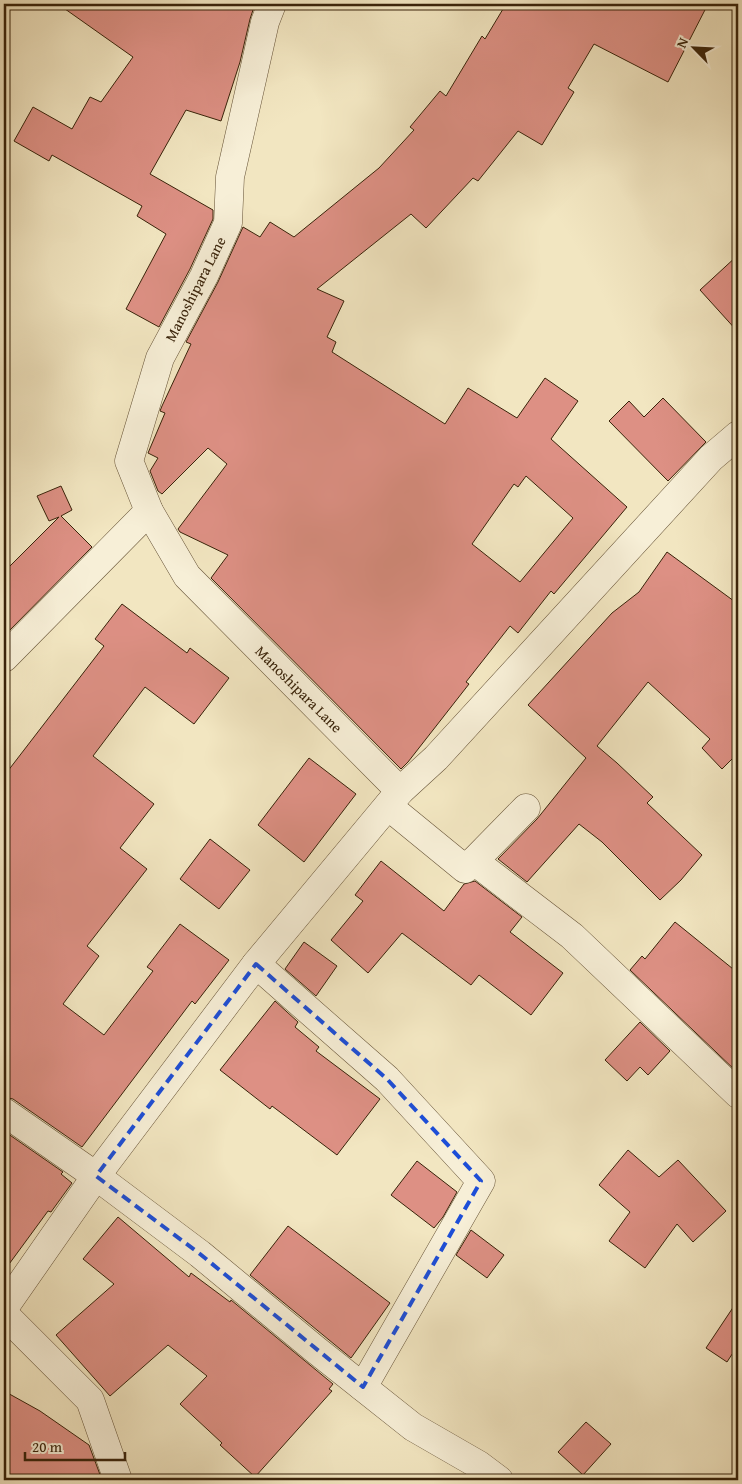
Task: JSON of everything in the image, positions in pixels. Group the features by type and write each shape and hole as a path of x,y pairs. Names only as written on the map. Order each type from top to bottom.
{"street":[{"name":"Manoshipara Lane","path":"272,4 265,22 230,177 228,223 204,276 160,358 129,461 149,511 187,576 394,799 465,869 474,861"},
{"path":"4,1308 96,1176 256,964 394,799 436,758 711,458 738,435"},
{"path":"4,658 149,511"},
{"path":"526,808 474,861 572,936 738,1094"},
{"path":"256,964 387,1078 481,1180 363,1387"},
{"path":"4,1112 96,1176 200,1254 413,1427 483,1475"},
{"path":"4,1314 90,1400 118,1480"}],"highlighted area":[{"path":"256,964 387,1079 481,1181 363,1387 200,1254 96,1176"}],"building":[{"path":"58,4 255,4 240,62 221,121 186,110 150,174 213,210 213,219 190,269 159,327 126,309 166,234 137,216 142,206 52,155 49,161 14,141 33,107 72,129 90,97 101,102 133,57"},
{"path":"506,4 708,4 668,82 594,44 568,88 574,92 542,145 518,131 478,181 473,178 426,228 411,214 317,289 344,301 327,337 336,342 332,352 445,424 468,388 517,418 545,378 578,401 551,439 627,507 554,594 551,591 518,633 510,626 466,682 469,684 401,769 211,578 228,555 180,532 178,529 227,464 208,448 162,494 158,491 150,471 158,458 148,453 165,413 160,411 191,344 186,342 218,282 243,227 260,237 270,222 294,237 379,168 414,130 410,127 440,91 446,96 482,36 485,39","holes":["526,476 573,518 520,582 472,544 514,484 518,487"]},
{"path":"738,255 738,332 700,290"},
{"path":"663,398 706,442 668,481 609,421 629,401 644,417"},
{"path":"61,486 72,510 61,516 92,547 4,636 4,572 59,517 49,521 37,496"},
{"path":"667,552 738,604 738,765 732,759 722,769 702,748 710,739 648,682 597,746 653,797 647,803 702,855 681,880 660,900 602,842 579,824 527,882 498,859 537,819 586,758 528,705 612,613 639,592"},
{"path":"122,604 187,653 190,648 229,678 194,724 145,687 93,756 154,804 120,848 147,869 87,946 99,956 63,1004 104,1035 153,971 147,967 180,924 229,960 195,1004 192,1001 82,1147 13,1099 4,1097 4,776 104,646 95,639"},
{"path":"309,758 356,794 304,862 258,825"},
{"path":"210,839 250,870 219,909 180,879"},
{"path":"381,861 444,911 464,884 475,881 522,917 510,932 563,973 531,1015 479,975 471,985 402,933 368,973 331,940 363,901 355,895"},
{"path":"675,922 738,973 738,1073 630,970 642,956 645,959"},
{"path":"304,942 337,966 316,996 285,969"},
{"path":"275,1001 298,1022 295,1027 319,1047 316,1051 380,1099 337,1155 272,1106 270,1109 220,1070"},
{"path":"640,1022 670,1051 648,1075 640,1067 627,1081 605,1060"},
{"path":"4,1131 63,1172 61,1174 72,1183 51,1212 48,1211 4,1271"},
{"path":"628,1150 659,1177 678,1160 726,1211 693,1242 677,1224 645,1268 609,1241 630,1212 599,1185"},
{"path":"417,1161 457,1192 443,1217 434,1228 391,1195"},
{"path":"118,1217 189,1277 191,1273 230,1302 231,1300 333,1384 329,1389 332,1391 255,1477 180,1404 207,1376 168,1345 110,1396 56,1335 114,1284 83,1259"},
{"path":"288,1226 390,1303 351,1358 250,1275"},
{"path":"471,1230 504,1255 487,1278 456,1255"},
{"path":"738,1300 738,1345 727,1362 706,1348"},
{"path":"4,1391 40,1411 89,1445 102,1480 4,1480"},
{"path":"586,1422 611,1444 583,1475 558,1452"}]}
